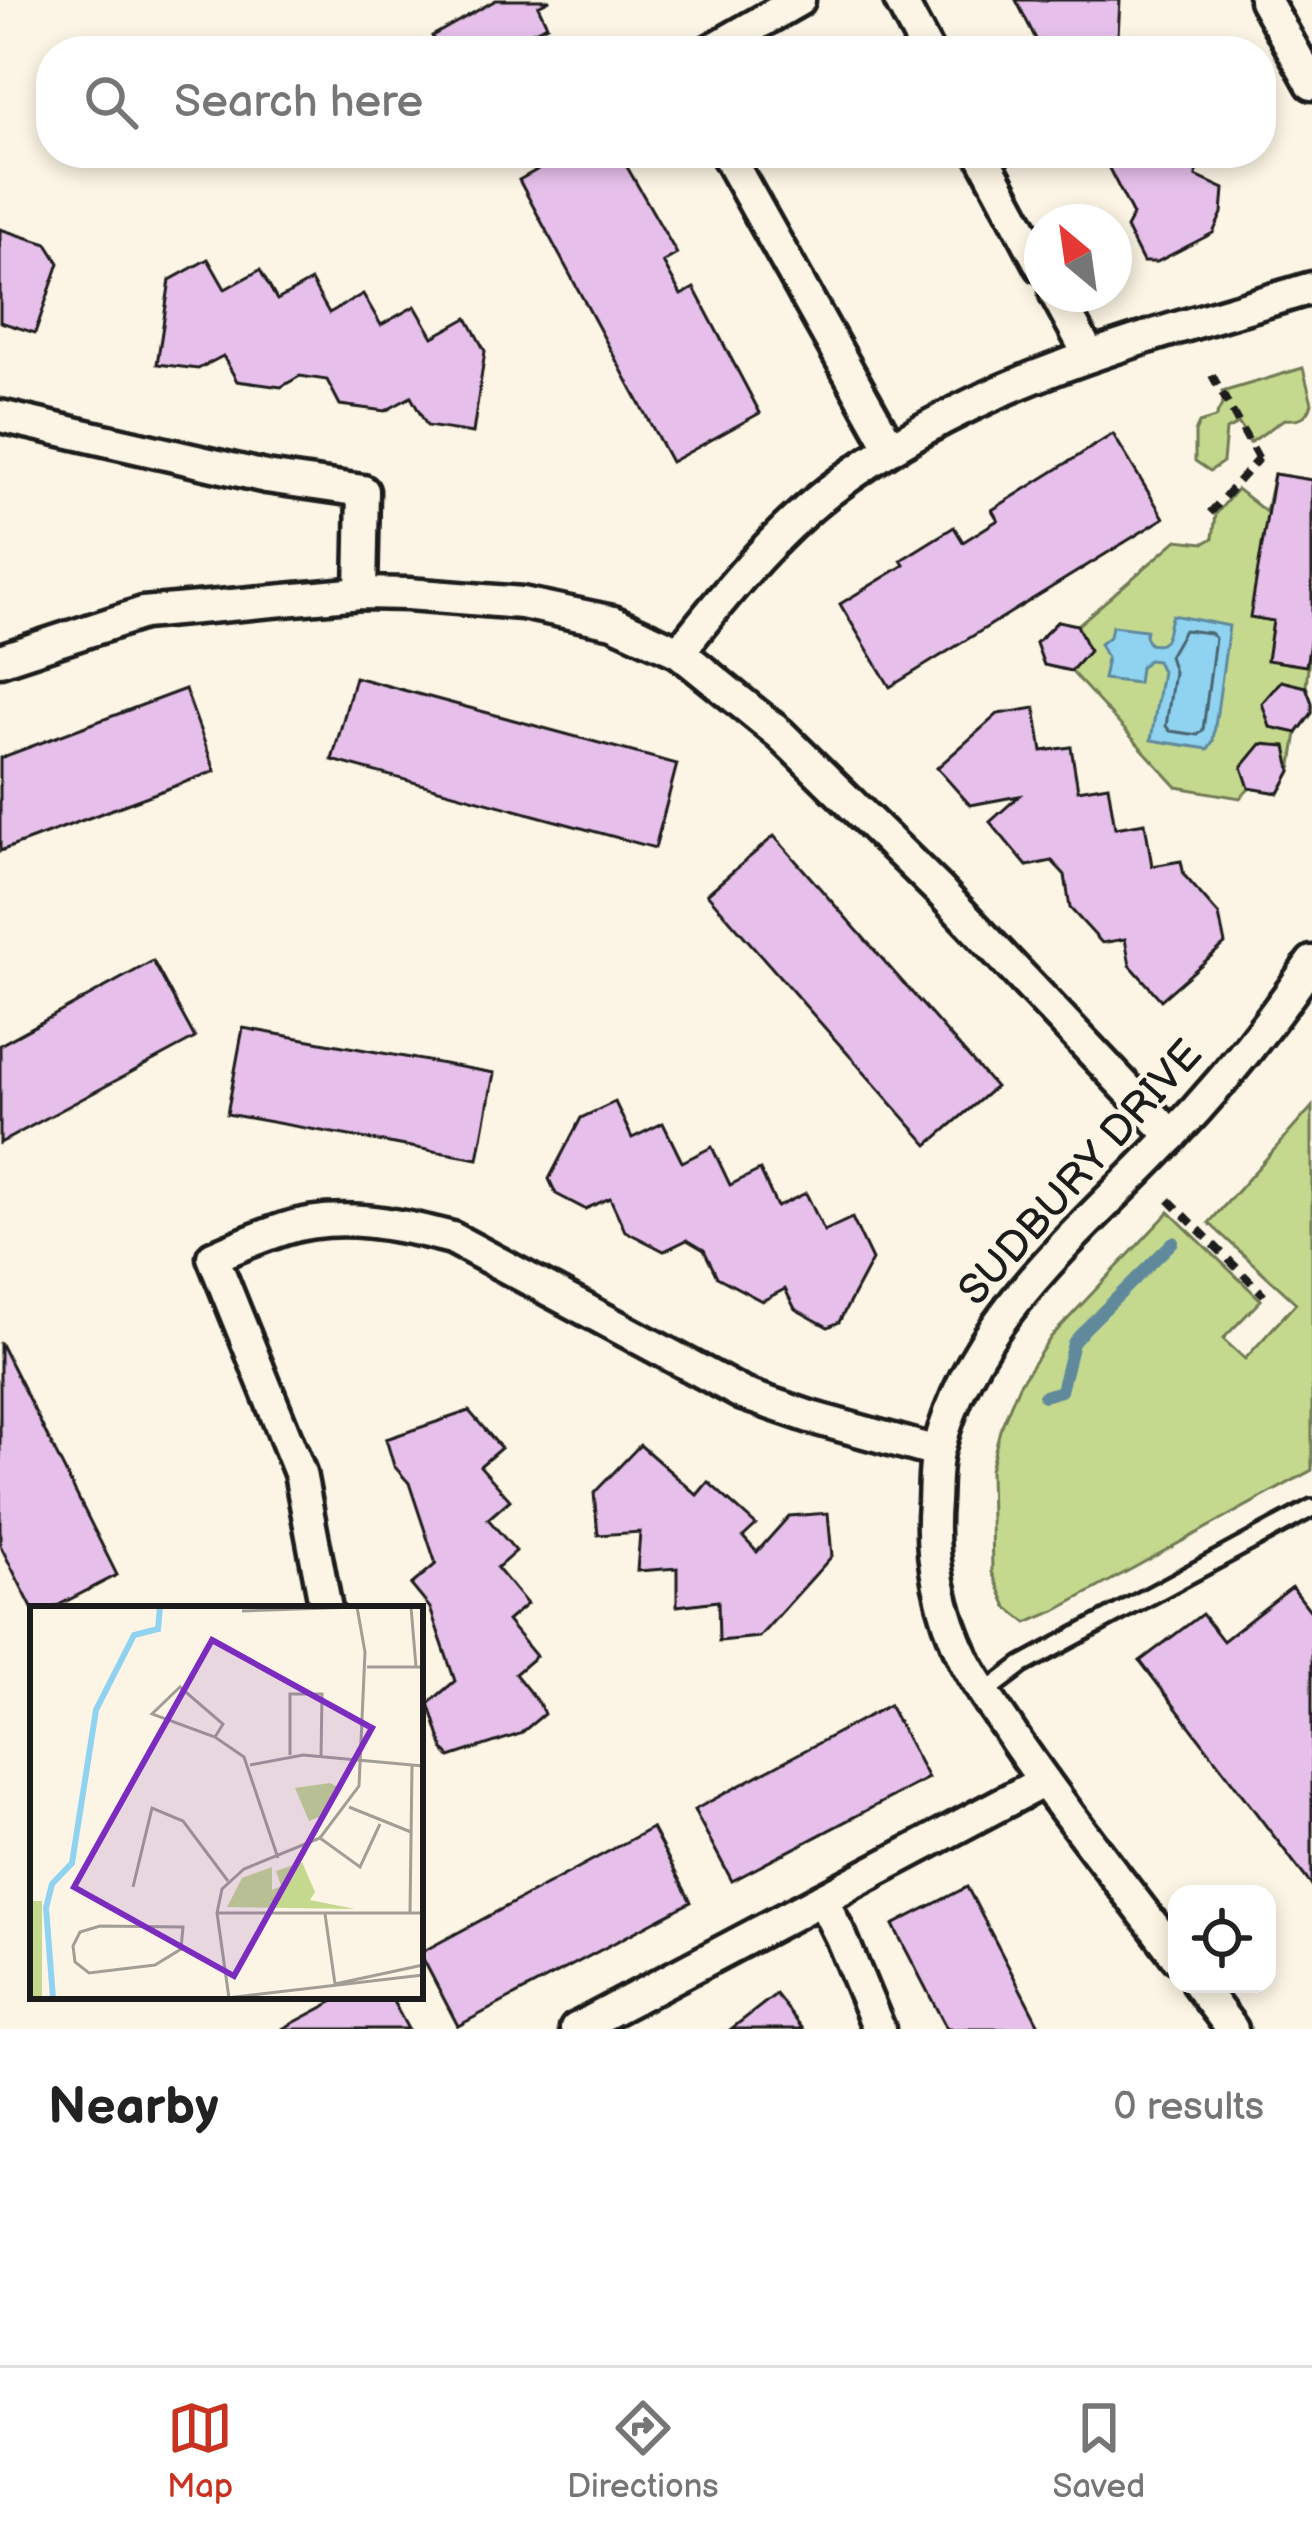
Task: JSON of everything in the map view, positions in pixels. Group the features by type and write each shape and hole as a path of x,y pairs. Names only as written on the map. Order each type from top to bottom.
{"street":[{"path":"736,36 799,0"},
{"path":"900,0 919,36"},
{"path":"1264,0 1312,84"},
{"path":"734,168 891,448"},
{"path":"989,168 1024,233"},
{"path":"679,652 773,542 827,493 891,448 973,402 1058,366 1312,288"},
{"path":"1066,312 1089,355"},
{"path":"0,416 266,477 363,491 361,593"},
{"path":"0,660 143,613 361,593 523,603 613,622 679,652 780,734 898,849 1172,1136"},
{"name":"SUDBURY DRIVE","path":"1168,1945 1044,1781 965,1660 943,1606 934,1558 938,1453 969,1367 997,1322 1030,1280 1172,1136 1246,1052 1312,962"},
{"path":"325,1606 300,1473 213,1256 287,1227 331,1220 369,1222 452,1238 743,1394 938,1453"},
{"path":"576,2029 1044,1781"},
{"path":"822,1899 879,2029"},
{"path":"1205,1993 1232,2029"}],"lane":[{"path":"985,1693 1022,1665 1312,1508"}],"path":[{"path":"1210,513 1260,460 1212,375"},
{"path":"1169,1200 1264,1295"}],"green space":[{"path":"1303,368 1312,403 1305,415 1284,419 1250,443 1239,424 1226,430 1223,462 1210,471 1195,461 1195,432 1199,423 1215,418 1225,399 1222,392"},
{"path":"1274,474 1312,480 1312,630 1306,686 1312,713 1297,733 1291,771 1279,793 1250,788 1240,798 1177,787 1071,671 1044,665 1036,643 1058,621 1078,625 1177,540 1204,543 1213,538 1216,514 1237,489 1266,512"},
{"path":"1312,1107 1312,1470 1027,1623 1007,1607 992,1572 990,1470 1019,1385 1051,1337 1169,1212 1261,1300 1223,1339 1245,1359 1296,1303 1209,1223"}],"water":[{"path":"1172,615 1229,626 1208,749 1151,740 1162,671 1157,661 1148,660 1140,668 1138,683 1103,679 1107,658 1100,644 1110,636 1112,626 1146,630 1149,644 1156,645 1164,641"}],"building":[{"path":"496,0 550,0 538,6 547,25 524,36 432,36"},
{"path":"1016,0 1120,0 1118,36 1034,36"},
{"path":"540,168 628,168 677,254 663,262 681,295 694,288 760,413 671,462 519,180"},
{"path":"1109,168 1196,168 1196,176 1224,189 1222,213 1213,233 1157,262 1143,262 1132,240 1132,204 1127,204"},
{"path":"0,229 47,244 59,263 35,333 0,322"},
{"path":"208,259 225,289 260,270 277,300 311,281 329,313 363,294 381,325 415,306 433,337 467,318 485,351 473,433 427,426 411,397 385,411 340,405 327,380 300,376 281,387 237,381 223,356 198,369 157,364 170,280"},
{"path":"1113,434 1164,518 890,687 840,604 954,527 963,542 998,520 992,510"},
{"path":"1274,474 1312,480 1312,630 1306,666 1267,660 1273,621 1250,617"},
{"path":"1058,621 1077,625 1089,651 1071,671 1044,665 1036,643"},
{"path":"355,677 677,764 655,848 332,760"},
{"path":"1281,681 1306,687 1312,703 1312,713 1297,733 1270,727 1262,703"},
{"path":"185,689 215,771 0,851 0,758"},
{"path":"1035,708 1042,751 1071,747 1078,790 1108,785 1115,828 1145,823 1152,866 1181,861 1184,875 1219,915 1225,944 1161,1000 1130,965 1125,939 1102,943 1070,908 1065,875 1052,861 1027,866 990,822 1019,796 970,805 937,768 998,714"},
{"path":"1261,744 1286,746 1291,771 1279,793 1249,788 1242,767"},
{"path":"774,836 995,1087 928,1145 707,894"},
{"path":"153,961 195,1038 0,1143 0,1045"},
{"path":"243,1028 494,1073 478,1159 227,1114"},
{"path":"615,1102 632,1138 663,1123 682,1162 712,1147 730,1185 760,1170 777,1207 806,1193 824,1231 852,1218 872,1260 839,1322 828,1327 795,1309 785,1289 762,1301 717,1277 704,1250 687,1240 664,1251 625,1231 610,1198 585,1209 556,1194 549,1179 581,1118"},
{"path":"0,1342 117,1575 57,1606 31,1606 0,1545"},
{"path":"469,1411 501,1448 480,1466 510,1500 488,1519 516,1551 497,1568 527,1604 507,1621 536,1656 515,1674 544,1714 520,1734 450,1757 429,1703 455,1681 430,1608 411,1585 436,1564 409,1483 394,1466 386,1439"},
{"path":"640,1445 697,1495 708,1482 756,1525 743,1537 757,1552 789,1516 828,1513 832,1556 759,1637 719,1641 718,1601 677,1606 677,1568 637,1571 640,1532 598,1535 594,1493"},
{"path":"1292,1587 1312,1613 1312,1886 1140,1661 1202,1614 1223,1641"},
{"path":"889,1705 928,1778 732,1881 694,1810"},
{"path":"652,1828 691,1902 458,2026 423,1951"},
{"path":"967,1887 1041,2029 947,2029 893,1925"},
{"path":"776,1994 803,2029 731,2029"},
{"path":"338,1999 392,1999 408,2029 282,2029"}],"waterway":[{"path":"1044,1396 1061,1391 1073,1343 1173,1242"}]}
